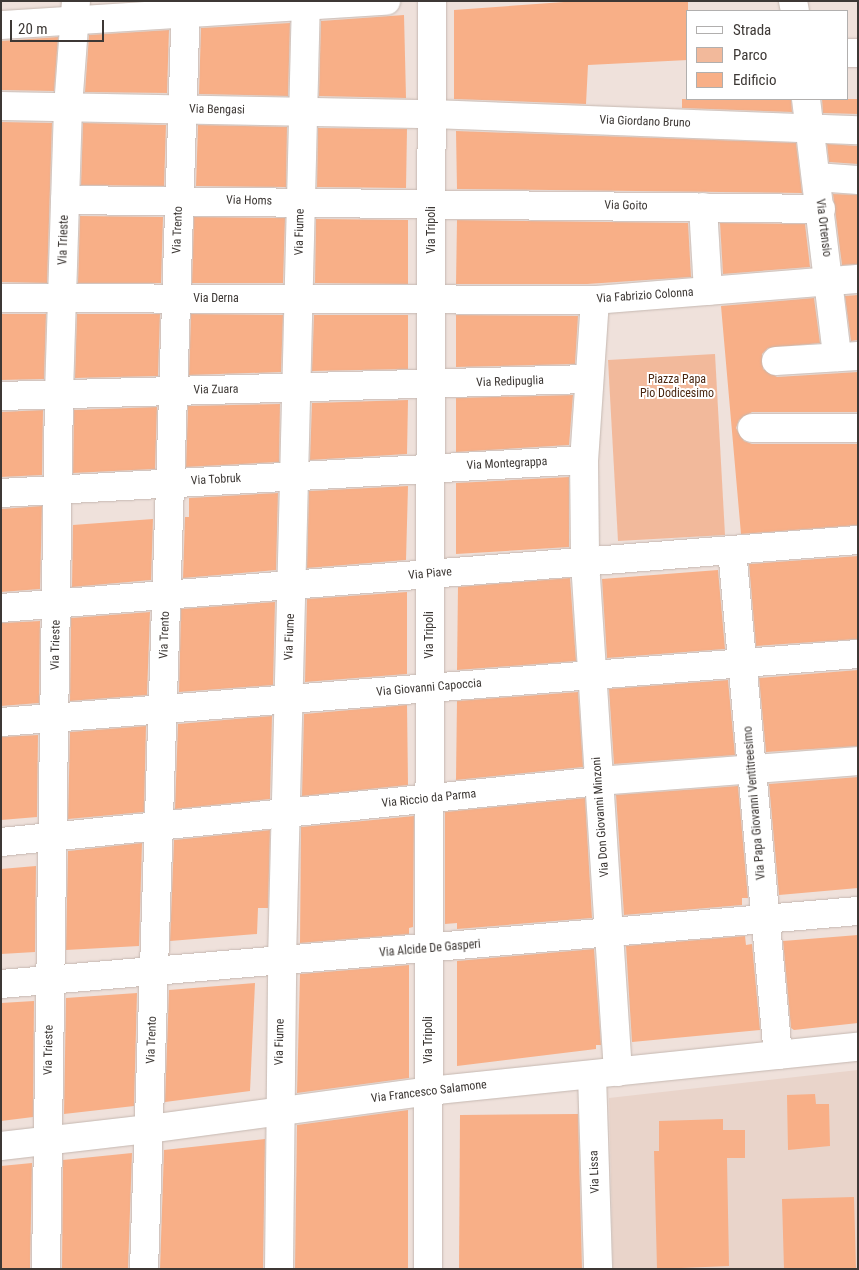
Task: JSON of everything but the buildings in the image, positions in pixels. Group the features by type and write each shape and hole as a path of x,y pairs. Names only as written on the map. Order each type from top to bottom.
{"street":[{"path":"1,25 75,11 386,1"},
{"name":"Via Tripoli","path":"428,1269 432,1"},
{"name":"Via Fiume","path":"279,1269 279,1112 282,960 306,4"},
{"name":"Via Trento","path":"144,1269 185,8"},
{"name":"Via Trieste","path":"46,1269 59,393 68,107 75,11"},
{"name":"Via Ortensio","path":"806,100 830,281 847,357"},
{"name":"Via Bengasi","path":"1,106 432,114"},
{"name":"Via Giordano Bruno","path":"432,114 858,130"},
{"path":"816,177 858,180"},
{"name":"Via Homs","path":"65,200 432,204"},
{"name":"Via Goito","path":"432,204 821,208"},
{"path":"703,207 708,291"},
{"name":"Via Fabrizio Colonna","path":"432,300 595,300 858,279"},
{"name":"Via Derna","path":"1,298 62,300 299,298 432,300"},
{"path":"585,562 584,460 595,300"},
{"path":"776,361 847,357"},
{"name":"Via Redipuglia","path":"431,385 589,379"},
{"name":"Via Zuara","path":"1,396 59,393 431,385"},
{"path":"752,428 858,428"},
{"name":"Via Montegrappa","path":"431,468 584,460"},
{"name":"Via Tobruk","path":"1,493 431,468"},
{"name":"Via Piave","path":"1,608 858,540"},
{"name":"Via Papa Giovanni Ventitreesimo","path":"732,550 778,1055"},
{"name":"Via Don Giovanni Minzoni","path":"585,562 609,933 605,1074"},
{"name":"Via Giovanni Capoccia","path":"1,722 858,654"},
{"name":"Via Riccio da Parma","path":"1,842 158,826 286,816 430,798 858,760"},
{"name":"Via Alcide De Gasperi","path":"1,984 858,911"},
{"name":"Via Francesco Salamone","path":"1,1146 149,1129 428,1091 858,1047"},
{"name":"Via Lissa","path":"598,1269 605,1074"}],"shaded area":[{"path":"858,1070 858,1269 613,1269 609,1098"}],"green space":[{"name":"Piazza Papa Pio Dodicesimo","path":"715,354 725,535 618,541 608,360"}]}
